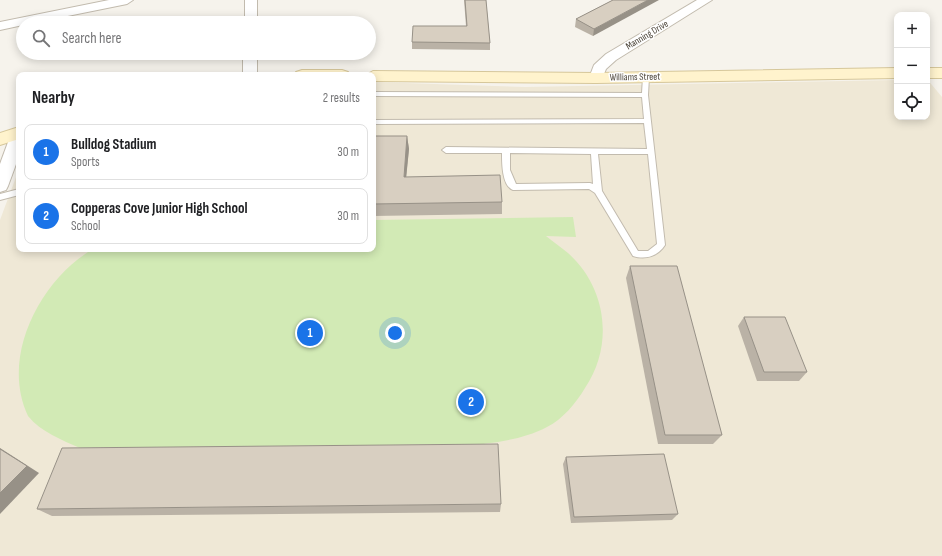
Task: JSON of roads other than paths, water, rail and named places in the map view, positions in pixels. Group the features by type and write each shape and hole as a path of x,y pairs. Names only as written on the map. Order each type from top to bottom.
{"street":[{"path":"49,16 127,0"},
{"path":"251,0 251,16"},
{"name":"Manning Drive","path":"596,78 599,68 611,57 706,0"},
{"path":"0,26 16,23"},
{"path":"250,60 250,72"},
{"path":"930,73 942,73"},
{"name":"Williams Street","path":"376,76 596,78 894,74"},
{"path":"0,138 16,135"},
{"path":"0,186 16,142"}],"lane":[{"path":"594,151 598,191 636,254 650,254 661,245 645,95 646,77"},
{"path":"376,94 645,95"},
{"path":"376,122 648,121"},
{"path":"446,150 651,152"},
{"path":"506,151 506,170 513,187 590,186 598,191"},
{"path":"0,197 16,193"}],"place":[{"name":"Bulldog Stadium","path":"310,333"},
{"name":"Copperas Cove Junior High School","path":"471,402"}]}
